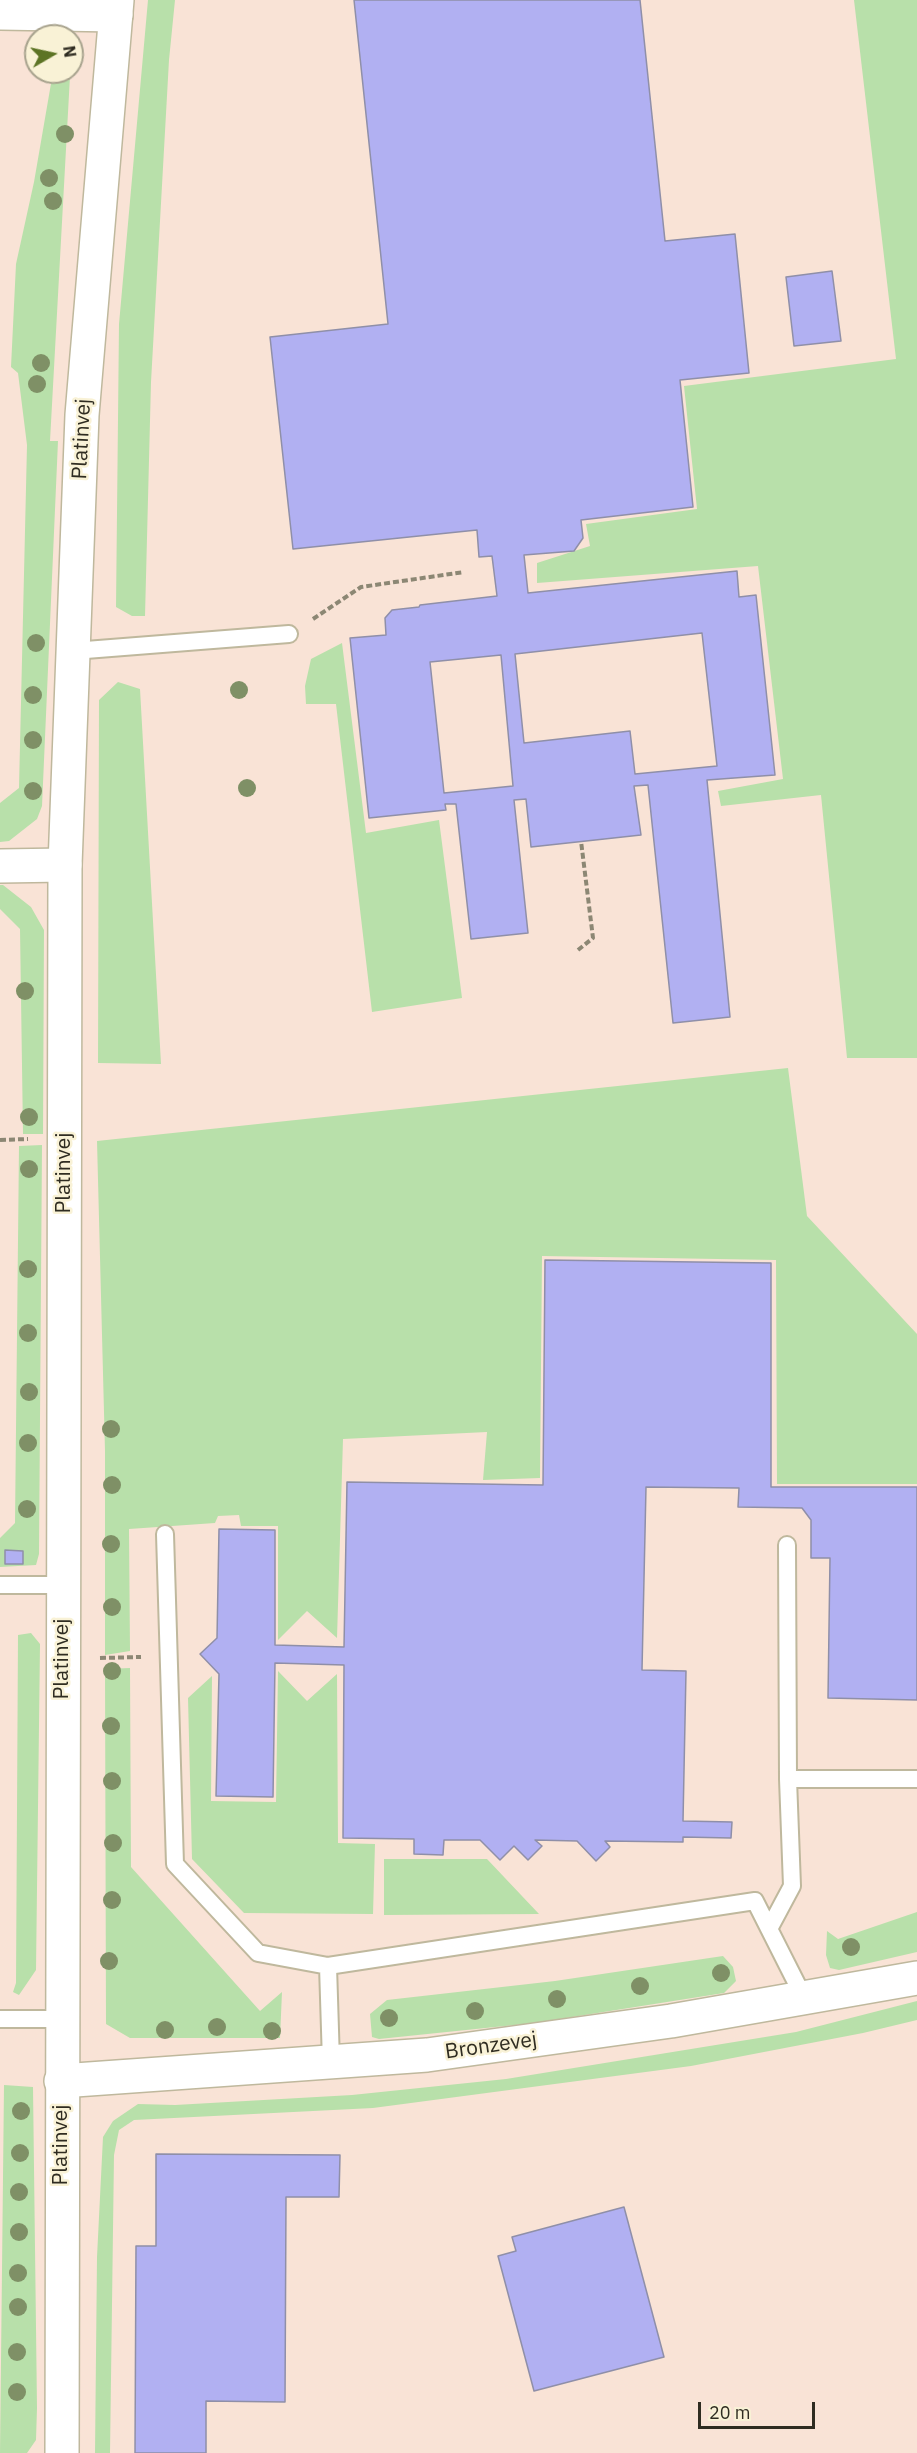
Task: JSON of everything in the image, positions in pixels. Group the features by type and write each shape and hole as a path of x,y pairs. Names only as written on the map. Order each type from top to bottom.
{"street":[{"name":"Platinvej","path":"0,13 116,7 82,415 65,865 61,2019 62,2453"},
{"path":"0,866 65,865"},
{"name":"Bronzevej","path":"61,2081 439,2053 671,2021 917,1978"}],"lane":[{"path":"73,651 290,634"},
{"path":"165,1534 175,1864 258,1953 328,1966 754,1901 804,1998"},
{"path":"769,1929 792,1886 787,1545"},
{"path":"0,1585 63,1585"},
{"path":"789,1779 917,1779"},
{"path":"328,1966 331,2062"},
{"path":"0,2019 61,2019"}],"path":[{"path":"290,634 361,587 464,572"},
{"path":"578,950 593,938 581,842"},
{"path":"63,1659 169,1657"}],"shaded area":[{"path":"0,0 917,0 917,2453 0,2453"}],"green space":[{"path":"148,0 175,0 169,60 151,382 145,616 132,616 116,607 119,324"},
{"path":"854,0 917,0 917,1058 847,1058 821,795 721,806 718,791 783,779 758,566 537,583 537,563 590,546 586,524 697,509 684,386 896,359"},
{"path":"51,84 70,84 50,441 58,441 42,806 37,819 9,841 0,842 0,803 19,788 27,445 18,373 11,367 16,264 34,182"},
{"path":"342,643 366,833 439,820 462,998 372,1012 336,704 306,704 305,686 311,659"},
{"path":"118,682 140,689 161,1064 98,1063 99,700"},
{"path":"0,885 31,907 44,930 43,1134 23,1134 20,929 0,909"},
{"path":"788,1068 807,1216 917,1334 917,1484 777,1484 776,1260 542,1256 540,1478 483,1480 487,1432 343,1439 337,1638 307,1611 278,1640 278,1526 241,1526 239,1515 218,1516 215,1523 129,1529 130,1651 105,1655 105,1451 97,1141"},
{"path":"42,1145 39,1554 36,1565 0,1567 0,1538 15,1523 19,1146"},
{"path":"31,1633 40,1644 36,1970 19,1995 13,1992 16,1983 18,1635"},
{"path":"130,1668 131,1867 260,2011 282,1992 280,2038 130,2038 106,2024 105,1669"},
{"path":"278,1671 307,1701 337,1674 338,1843 375,1844 373,1914 244,1913 192,1859 188,1698 212,1676 211,1801 276,1802"},
{"path":"384,1859 487,1859 539,1914 384,1915"},
{"path":"917,1912 917,1952 839,1970 830,1968 826,1955 827,1931 838,1939"},
{"path":"723,1956 733,1967 736,1981 724,1993 534,2023 379,2039 372,2037 370,2014 387,2000 555,1981"},
{"path":"917,2001 917,2020 863,2033 691,2066 373,2108 134,2120 119,2130 114,2155 110,2453 95,2453 97,2257 103,2137 113,2121 138,2104 175,2105 352,2095 506,2079 796,2032"},
{"path":"4,2085 33,2087 37,2408 36,2440 27,2453 0,2453"}],"building":[{"path":"354,0 640,0 665,241 735,234 749,373 680,380 693,507 581,520 583,538 574,551 524,555 528,593 737,571 739,597 756,595 775,775 707,780 730,1017 673,1023 648,785 634,786 641,835 531,847 526,799 514,800 528,933 471,939 456,804 445,804 446,810 369,818 350,638 386,635 385,618 392,610 497,596 492,556 479,557 477,530 293,549 270,337 388,324","holes":["702,633 717,766 635,774 630,731 524,743 515,654","501,655 513,786 444,793 430,662"]},
{"path":"832,271 841,341 794,346 786,277"},
{"path":"545,1260 771,1263 771,1487 917,1487 917,1700 828,1698 830,1558 811,1558 811,1520 802,1508 738,1507 739,1488 646,1487 642,1670 686,1671 683,1821 732,1822 731,1838 683,1837 683,1842 605,1841 610,1847 596,1861 577,1841 535,1840 542,1846 528,1860 514,1846 500,1860 480,1840 444,1840 443,1855 414,1854 414,1839 343,1838 344,1665 275,1663 273,1797 216,1796 219,1674 200,1654 217,1638 219,1529 275,1530 275,1645 344,1647 347,1482 543,1485"},
{"path":"5,1550 23,1551 23,1564 5,1564"},
{"path":"156,2154 340,2155 339,2197 286,2197 285,2402 206,2401 206,2453 135,2453 136,2246 156,2246"},
{"path":"624,2207 664,2357 534,2391 498,2256 516,2251 512,2237"}]}
